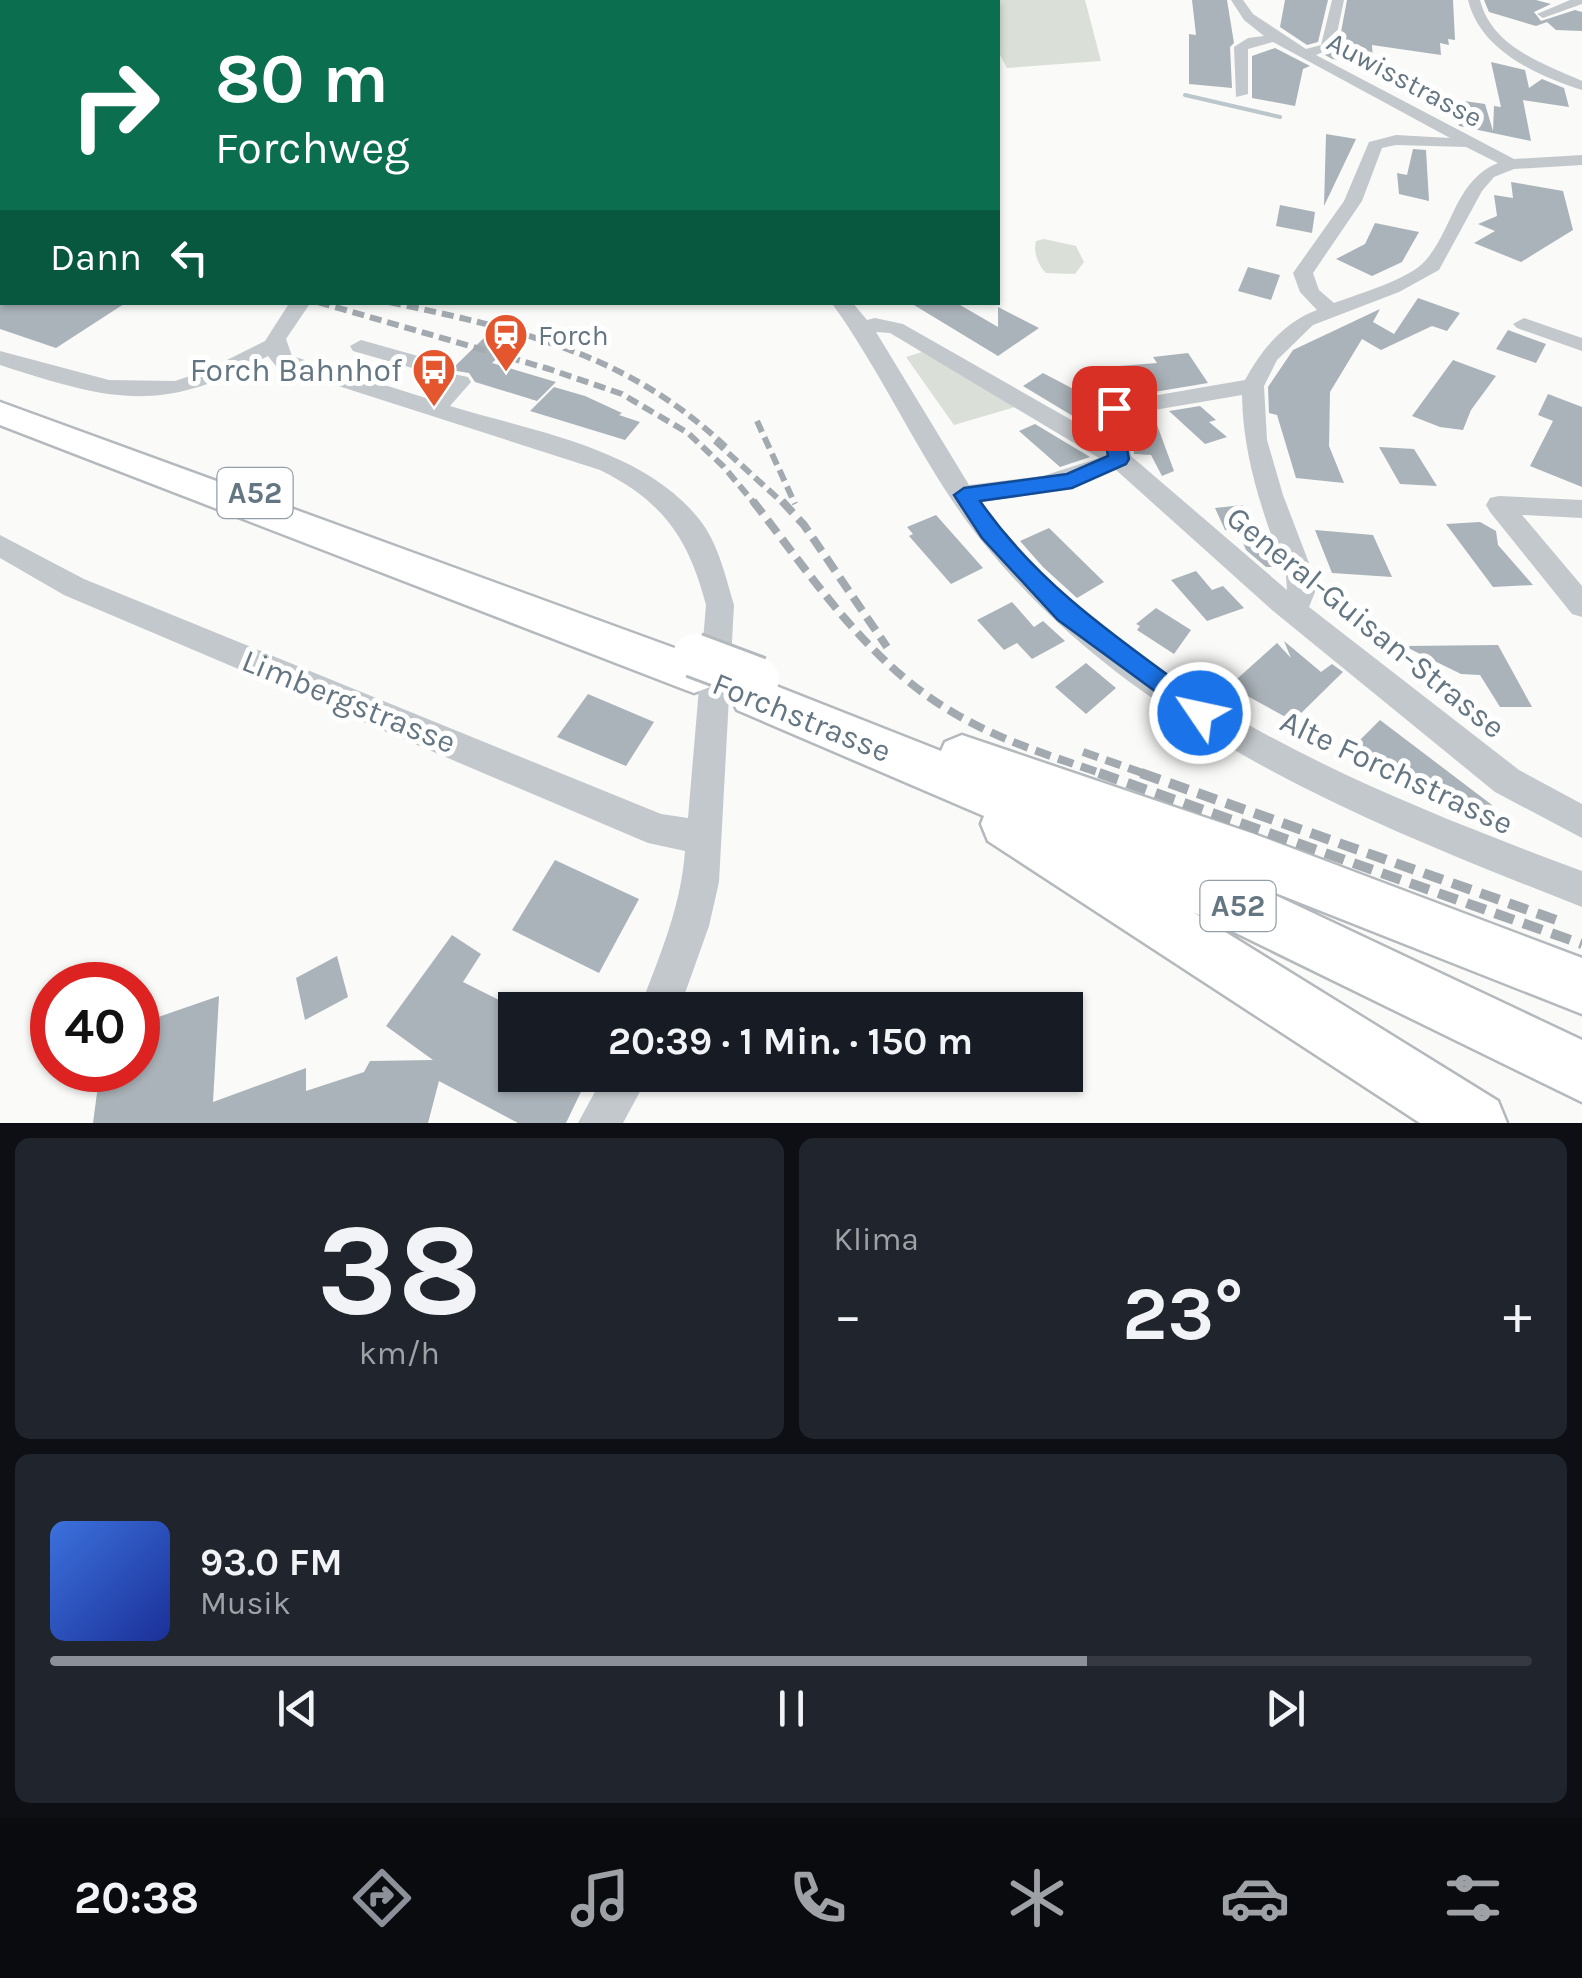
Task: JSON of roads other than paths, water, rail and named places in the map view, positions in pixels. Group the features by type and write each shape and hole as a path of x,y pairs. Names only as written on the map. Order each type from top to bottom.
{"highway":[{"name":"Forchstrasse","path":"0,398 755,687 1185,859 1582,1044"},
{"name":"Forchstrasse","path":"0,413 694,664"},
{"name":"Forchstrasse","path":"901,746 1582,1072"},
{"path":"901,746 1254,858 1582,986"},
{"path":"901,746 1476,1123"}],"street":[{"name":"Auwisstrasse","path":"1237,0 1248,17 1275,38 1511,164"},
{"path":"1304,54 1327,47 1338,0"},
{"path":"1474,0 1476,17 1498,40 1582,86"},
{"path":"1543,14 1582,0"},
{"path":"1242,94 1241,47 1253,40 1275,38"},
{"path":"1329,310 1310,292 1303,273 1353,201 1375,145 1396,140 1472,144"},
{"path":"1293,611 1301,592 1300,576 1262,472 1256,440 1254,386 1268,357 1306,321 1392,288 1432,266 1474,189 1488,173 1511,164 1582,160"},
{"name":"Alte Forchstrasse","path":"843,305 864,330 990,533 1066,614 1200,713 1308,774 1392,814 1582,889"},
{"path":"884,305 916,328 923,345"},
{"path":"0,358 126,391 178,388 225,370 274,344 298,307"},
{"path":"864,330 875,324 886,325 923,345"},
{"path":"1524,324 1582,345"},
{"path":"274,344 278,355 295,366 609,464 640,479 690,526 712,572 720,606 706,837 690,926 666,992"},
{"name":"General-Guisan-Strasse","path":"923,345 1119,459 1162,501 1293,611 1507,781 1582,822"},
{"path":"361,346 435,368 439,378 460,382 434,408"},
{"path":"1086,438 1113,416 1254,386"},
{"path":"964,495 1022,490 1072,480 1119,459 1113,416"},
{"path":"1582,509 1499,505 1582,606"},
{"name":"Limbergstrasse","path":"0,545 74,588 660,831 706,837"},
{"path":"599,1123 618,1092"}],"waterway":[{"path":"1185,95 1280,117"}],"railway":[{"path":"328,305 622,394 688,433 755,504"},
{"path":"402,305 527,336 611,368 651,389 728,449"},
{"path":"757,421 795,504"},
{"path":"715,441 784,504"},
{"path":"753,501 840,613 915,687 983,728 1106,775"},
{"path":"782,501 804,525 887,647"},
{"path":"1083,752 1148,775"},
{"path":"1099,773 1582,944"},
{"path":"1141,773 1559,921"}],"place":[{"name":"Forch","path":"506,373"},
{"name":"Forch Bahnhof","path":"434,408"}]}
